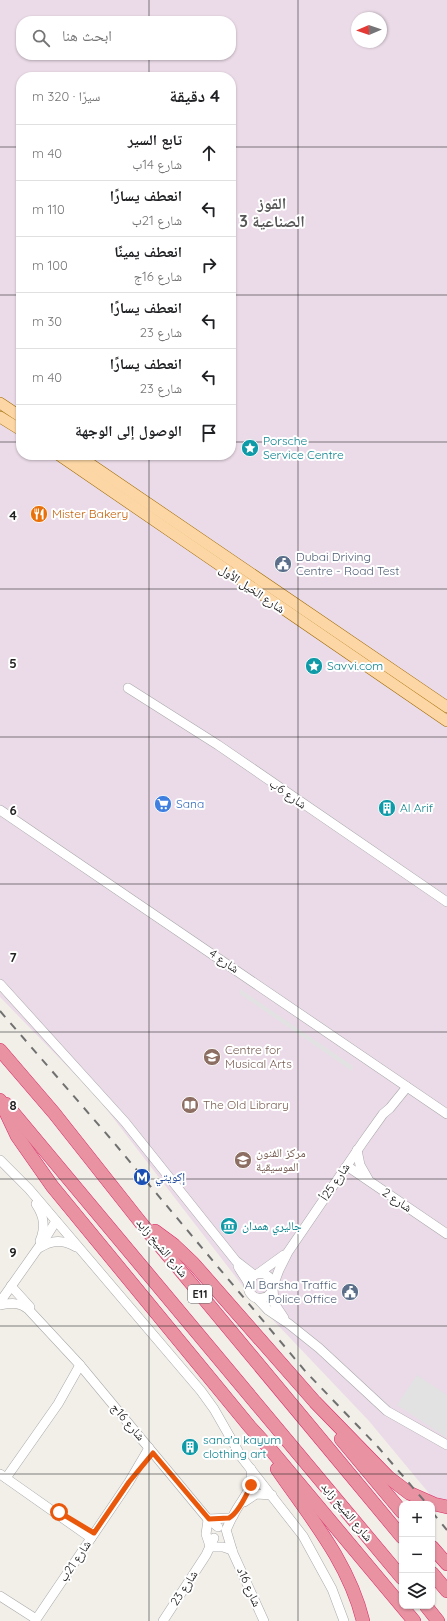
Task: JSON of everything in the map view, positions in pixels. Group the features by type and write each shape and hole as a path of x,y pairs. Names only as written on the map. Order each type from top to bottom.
{"highway":[{"name":"شارع الشيخ زايد","path":"0,1050 54,1113 142,1223 399,1533"},
{"name":"شارع الشيخ زايد","path":"0,1096 399,1574"},
{"path":"0,1100 17,1136 52,1186 250,1427 414,1621"},
{"path":"142,1223 168,1241 193,1263 315,1402 388,1477 421,1499 447,1507"},
{"path":"315,1402 326,1421 399,1508"},
{"path":"250,1427 340,1562 354,1592 363,1621"},
{"path":"435,1550 447,1564"},
{"path":"435,1577 447,1591"},
{"path":"428,1609 438,1621"}],"main road":[{"path":"0,403 16,414"},
{"path":"0,417 16,427"},
{"name":"شارع الخيل الأول","path":"66,460 447,721"},
{"name":"شارع الخيل الأول","path":"84,460 447,707"}],"street":[{"name":"شارع 6ب","path":"128,688 218,745 447,902"},
{"name":"شارع 4","path":"0,810 447,1114"},
{"path":"0,984 125,1122 236,1261 248,1282 249,1292 268,1310 320,1348 387,1411 447,1445"},
{"name":"شارع 25أ","path":"288,1252 387,1106 404,1085"},
{"path":"357,1150 362,1170 371,1183"},
{"path":"0,1160 23,1182 201,1391 214,1409 238,1452 299,1529 332,1589 344,1621"},
{"name":"شارع 2","path":"347,1166 447,1234"},
{"path":"23,1182 43,1219 43,1232 35,1251"},
{"path":"0,1304 56,1221"},
{"path":"35,1251 48,1243 58,1241 72,1244 81,1250"},
{"path":"248,1282 288,1252"},
{"path":"257,1298 265,1298 271,1292 279,1270 288,1252"},
{"path":"236,1261 257,1274 268,1276 272,1280 276,1308 289,1324"},
{"name":"شارع 16ج","path":"11,1286 47,1328"},
{"name":"شارع 16ج","path":"0,1304 14,1303 24,1306 47,1328 82,1367 208,1519 217,1537"},
{"path":"82,1367 58,1404 5,1478 93,1535"},
{"name":"شارع 21ب","path":"34,1620 151,1450"},
{"name":"شارع 23","path":"162,1621 217,1537 242,1503 252,1483 251,1469"},
{"name":"شارع 23","path":"242,1503 254,1495 272,1495"},
{"path":"232,1516 208,1519 206,1534 217,1537 224,1547 233,1552"},
{"name":"شارع 16د","path":"232,1516 237,1519 233,1526 232,1533 236,1547 233,1552"},
{"name":"شارع 16د","path":"217,1537 233,1552 264,1621"},
{"path":"0,1596 34,1620"},
{"path":"0,1599 34,1620"}],"shaded area":[{"name":"القوز الصناعية 3","path":"0,0 447,0 447,1515 369,1421 252,1298 97,1097 0,997"},
{"path":"240,989 353,1066 352,1071 240,994"},
{"path":"417,1375 447,1395 447,1438 397,1405"}],"railway":[{"path":"0,1011 110,1138 306,1372 378,1447 424,1501"},
{"path":"435,1516 447,1530"}],"place":[{"name":"Porsche Service Centre","path":"250,448"},
{"name":"Mister Bakery","path":"39,514"},
{"name":"Dubai Driving Centre - Road Test","path":"283,564"},
{"name":"Savvi.com","path":"314,666"},
{"name":"Sana","path":"163,804"},
{"name":"Al Arif","path":"387,808"},
{"name":"Centre for Musical Arts","path":"212,1057"},
{"name":"The Old Library","path":"190,1105"},
{"name":"مركز الفنون الموسيقية","path":"243,1160"},
{"name":"إكويتي","path":"142,1177"},
{"name":"جاليري همدان","path":"229,1226"},
{"name":"Al Barsha Traffic Police Office","path":"350,1292"},
{"name":"sana'a kayum clothing art","path":"190,1447"}],"district":[{"name":"القوز الصناعية 3","path":"272,212"}],"route":[{"path":"59,1512 94,1533 129,1482 153,1453 209,1519 229,1518 232,1516 242,1503 242,1500 251,1485"}]}
